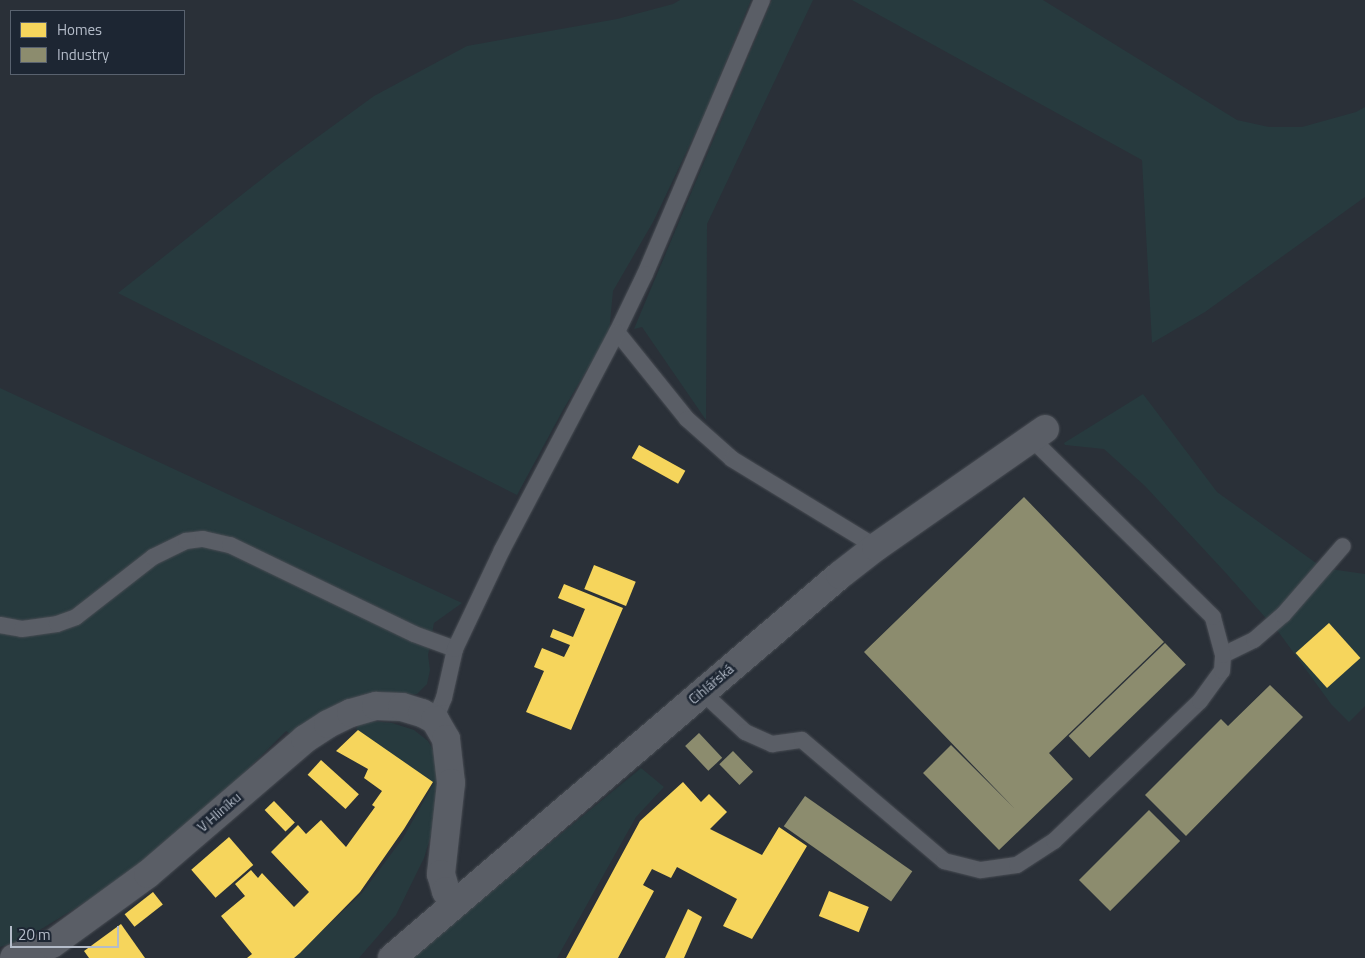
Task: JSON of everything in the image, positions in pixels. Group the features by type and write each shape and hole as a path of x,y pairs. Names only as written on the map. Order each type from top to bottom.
{"street":[{"name":"Cihlářská","path":"392,958 702,692 876,547 1039,434"},
{"name":"V Hliníku","path":"14,958 52,944 148,874 305,739 328,724 351,713 376,706 402,707 422,713 435,720"},
{"path":"435,720 442,730 449,749 450,812 441,874 446,891 454,904"}],"lane":[{"path":"435,720 444,698 455,649 502,550 617,332 645,274 762,0"},
{"path":"617,332 687,420 732,459 876,547"},
{"path":"702,692 745,732 772,744 802,740 944,861 981,870 1017,865 1054,841 1200,701 1222,671 1223,655 1213,617 1039,434"},
{"path":"0,625 22,629 57,624 76,617 153,557 186,541 203,539 230,544 414,634 455,649"},
{"path":"1223,655 1254,640 1283,615 1343,546"}],"green space":[{"path":"680,0 751,0 704,115 653,222 613,291 609,333 563,410 517,495 118,293 282,163 374,96 467,46 617,19 673,4"},
{"path":"772,0 813,0 707,224 706,420 642,327 634,329"},
{"path":"852,0 1043,0 1237,120 1269,127 1302,127 1356,112 1365,107 1365,197 1205,312 1152,343 1142,160"},
{"path":"0,388 462,603 434,623 428,655 430,670 427,684 417,694 397,696 292,735 286,731 228,789 133,870 92,898 25,939 0,947"},
{"path":"1143,394 1217,492 1323,568 1365,574 1365,706 1349,722 1331,704 1280,634 1145,486 1104,449 1065,445 1064,443"},
{"path":"362,720 392,723 414,730 428,741 438,759 436,819 424,858 396,915 359,958 294,958 362,893 403,838 434,783 356,729"},
{"path":"641,768 664,787 636,817 557,958 411,958"}],"building: Homes":[{"path":"639,445 685,471 678,484 632,458"},
{"path":"594,565 636,582 626,606 584,589"},
{"path":"564,584 623,608 571,730 526,712 544,671 534,667 542,648 564,657 570,645 550,637 553,629 573,637 585,609 558,598"},
{"path":"1329,623 1360,658 1327,688 1296,653"},
{"path":"358,730 433,782 404,829 360,892 300,953 294,958 247,958 252,954 221,916 245,896 235,884 251,870 258,878 262,873 294,907 309,892 271,852 298,825 306,834 321,820 346,847 375,807 372,805 382,791 364,778 368,769 336,751"},
{"path":"321,760 359,794 346,809 308,775"},
{"path":"683,782 701,802 709,794 727,812 710,829 762,855 779,827 807,846 752,939 723,926 737,899 677,867 671,878 652,869 643,885 654,891 618,958 566,958 640,821"},
{"path":"274,801 295,823 285,832 265,810"},
{"path":"229,837 253,865 216,898 191,870"},
{"path":"829,891 869,907 859,932 819,916"},
{"path":"153,892 163,905 134,927 125,914"},
{"path":"688,909 702,917 684,958 665,958"},
{"path":"121,924 145,958 89,958 84,951"}],"building: Industry":[{"path":"1024,497 1164,642 1049,753 1073,779 999,850 923,773 951,745 1015,809 864,652"},
{"path":"1165,643 1186,665 1089,758 1069,736"},
{"path":"1270,685 1303,717 1186,836 1145,795 1221,719 1228,726"},
{"path":"699,733 722,758 708,771 685,746"},
{"path":"733,751 753,772 739,785 719,764"},
{"path":"805,796 912,871 891,901 784,826"},
{"path":"1149,810 1180,841 1110,911 1079,880"}]}
